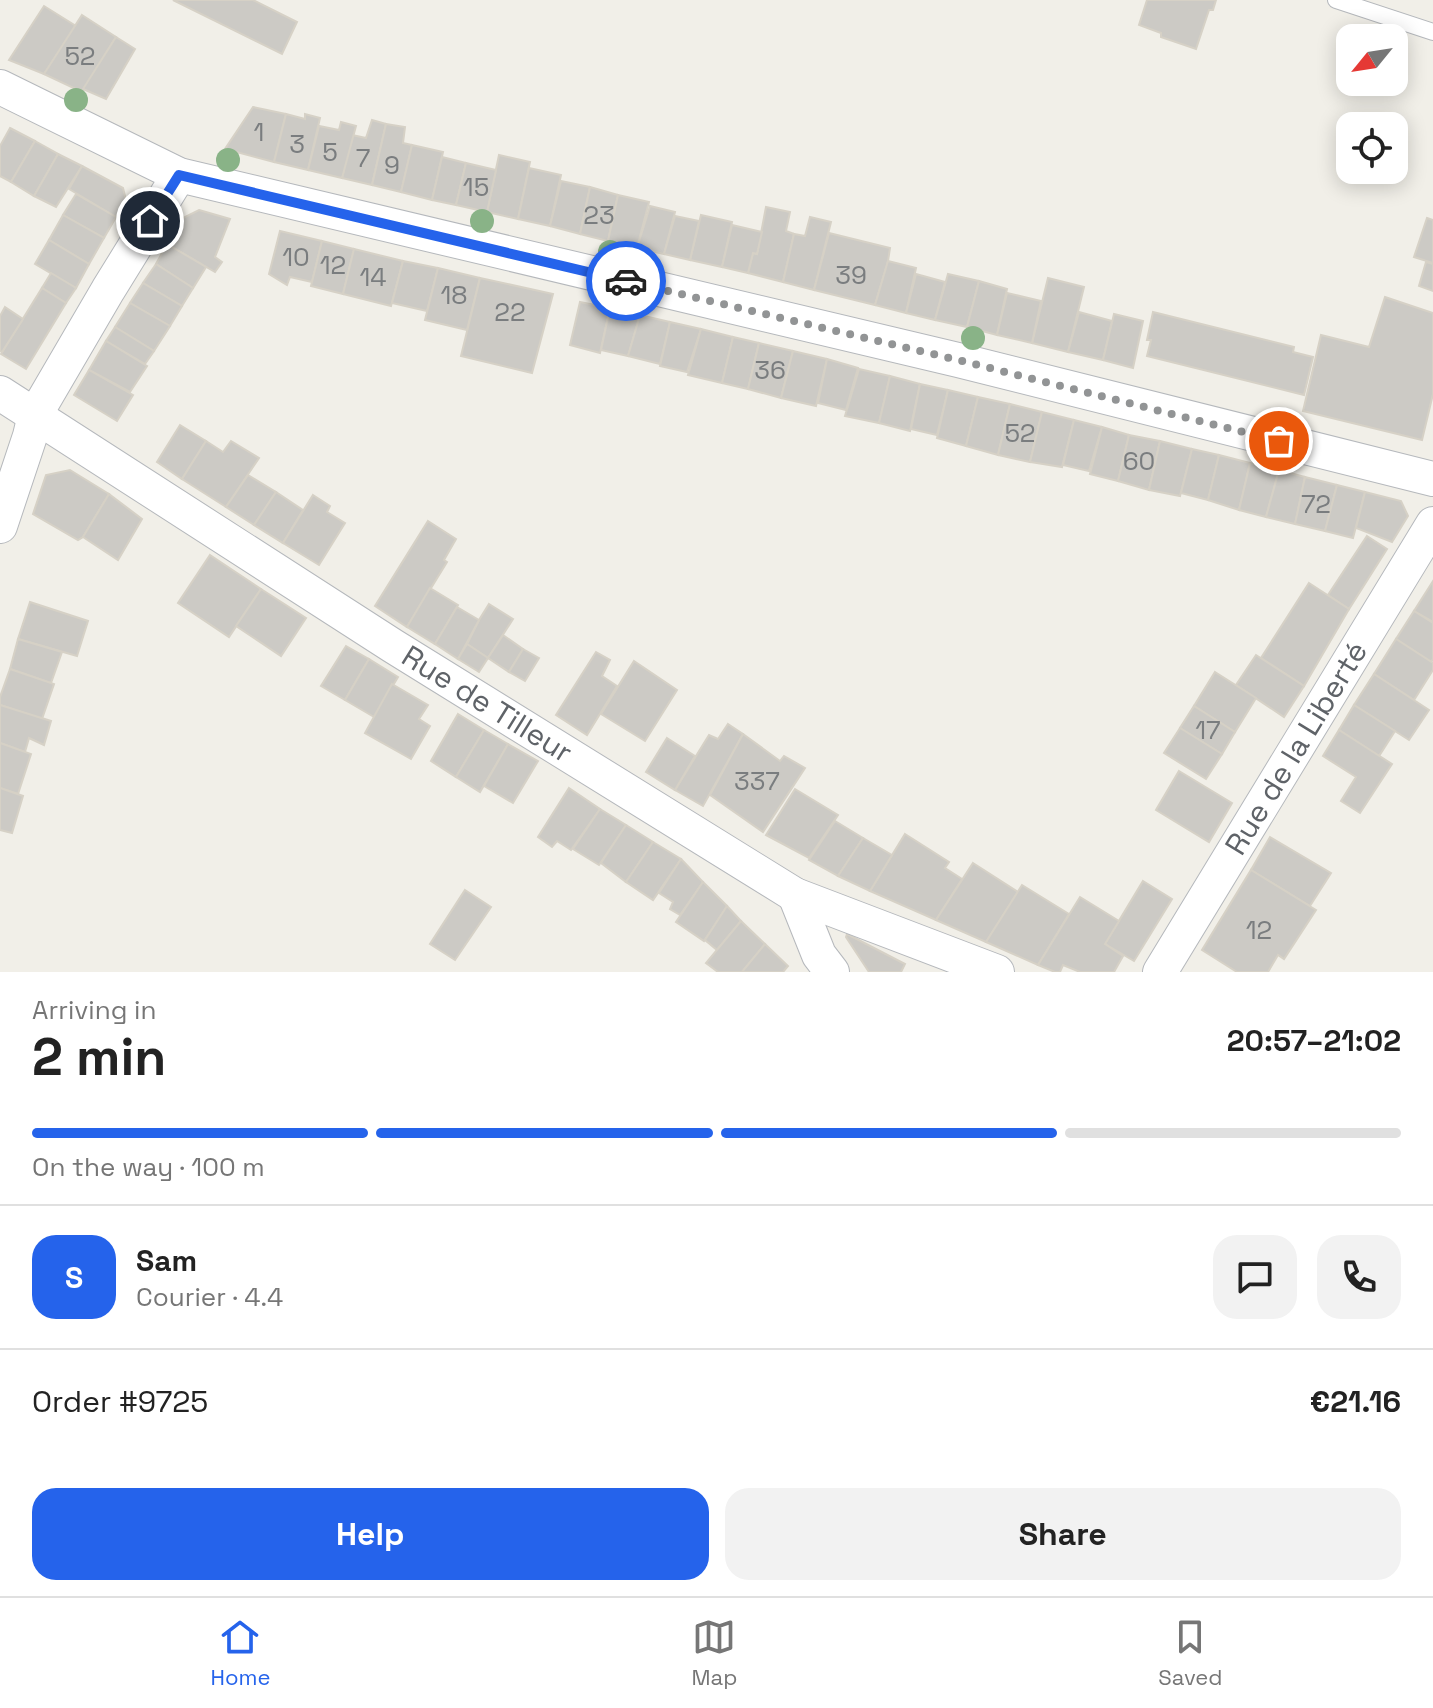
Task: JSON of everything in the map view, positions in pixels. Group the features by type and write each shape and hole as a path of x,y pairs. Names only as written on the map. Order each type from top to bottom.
{"street":[{"path":"0,87 179,175 958,360 1433,479"},
{"path":"0,526 35,415 179,175"},
{"name":"Rue de Tilleur","path":"0,393 393,646 795,895 997,972"},
{"name":"Rue de la Liberté","path":"1160,972 1433,524"},
{"path":"795,895 819,955 832,972"}],"lane":[{"path":"1336,0 1433,32"}],"building":[{"path":"173,0 253,0 297,22 282,54"},
{"path":"1147,0 1216,0 1213,10 1209,10 1196,49 1161,37 1161,33 1139,25"},
{"path":"44,6 76,26 44,74 9,60"},
{"path":"82,15 116,37 82,92 44,74"},
{"path":"116,37 135,49 106,99 83,89"},
{"path":"253,107 286,114 274,162 225,149"},
{"path":"286,114 305,119 305,114 320,118 308,170 274,162"},
{"path":"372,120 386,124 372,185 342,178 352,135 366,138"},
{"path":"341,122 356,126 342,178 308,170 319,126 339,130"},
{"path":"386,124 405,127 403,143 412,145 401,192 372,185"},
{"path":"10,128 35,141 11,182 0,176 0,146"},
{"path":"35,141 58,154 34,196 11,182"},
{"path":"412,145 443,152 432,200 401,192"},
{"path":"58,154 82,166 56,207 34,196"},
{"path":"499,155 530,162 518,219 487,212"},
{"path":"442,157 466,163 456,205 432,200"},
{"path":"466,163 496,170 487,212 456,205"},
{"path":"82,166 123,188 127,204 116,217 69,189"},
{"path":"529,168 561,175 550,226 518,219"},
{"path":"561,181 590,187 580,234 550,226"},
{"path":"590,187 618,195 608,241 580,234"},
{"path":"76,194 116,217 104,238 63,215"},
{"path":"618,195 649,202 637,248 608,241"},
{"path":"650,206 675,212 664,254 637,248"},
{"path":"766,207 790,212 786,231 794,234 783,282 748,273 753,253 757,254"},
{"path":"199,210 230,219 215,257 222,262 215,272 167,244 183,218"},
{"path":"63,215 104,238 89,264 49,240"},
{"path":"701,215 732,222 722,267 690,260"},
{"path":"675,216 699,221 690,260 664,254"},
{"path":"810,217 831,222 814,290 783,282 794,234 805,236"},
{"path":"1427,218 1433,220 1433,263 1414,257"},
{"path":"732,225 762,232 748,273 722,267"},
{"path":"280,231 322,241 312,282 290,277 287,285 269,274"},
{"path":"829,233 890,248 875,305 814,290"},
{"path":"49,240 89,264 76,288 35,264"},
{"path":"322,241 354,249 343,294 311,286"},
{"path":"167,244 206,267 193,288 156,264"},
{"path":"354,249 403,261 391,306 343,294"},
{"path":"403,261 438,268 427,311 392,303"},
{"path":"888,261 916,268 906,313 875,305"},
{"path":"1426,262 1433,264 1433,291 1419,286"},
{"path":"156,264 193,288 182,306 143,283"},
{"path":"438,268 480,278 467,330 425,320"},
{"path":"51,273 76,288 66,303 42,288"},
{"path":"916,274 945,282 935,320 906,313"},
{"path":"948,274 979,281 967,327 935,320"},
{"path":"480,278 553,294 532,373 461,356"},
{"path":"1048,278 1084,287 1068,352 1032,343"},
{"path":"979,281 1007,289 997,335 967,327"},
{"path":"143,283 182,306 170,326 130,303"},
{"path":"42,288 66,303 26,369 1,354"},
{"path":"1007,293 1041,301 1032,343 997,335"},
{"path":"1385,297 1433,313 1433,394 1422,440 1303,411 1321,335 1369,347"},
{"path":"580,302 610,308 600,353 570,345"},
{"path":"130,303 170,326 154,351 115,327"},
{"path":"5,307 23,319 2,352 0,316"},
{"path":"610,308 640,315 628,356 601,350"},
{"path":"1079,312 1112,321 1103,360 1068,352"},
{"path":"1153,312 1294,347 1293,352 1313,357 1304,395 1147,356"},
{"path":"1114,314 1143,321 1133,368 1103,360"},
{"path":"640,315 670,322 660,364 628,356"},
{"path":"670,322 701,329 687,372 660,366"},
{"path":"115,327 154,351 145,364 106,341"},
{"path":"701,329 733,337 722,383 688,375"},
{"path":"733,337 759,343 748,389 722,383"},
{"path":"106,341 147,366 130,392 89,370"},
{"path":"759,343 793,351 781,398 748,389"},
{"path":"793,351 827,359 816,406 781,398"},
{"path":"827,359 858,368 846,410 818,403"},
{"path":"859,369 890,376 879,423 845,416"},
{"path":"89,370 133,395 117,421 74,395"},
{"path":"890,376 920,384 910,431 879,423"},
{"path":"920,384 948,390 937,435 911,429"},
{"path":"948,390 978,397 966,446 937,438"},
{"path":"978,397 1010,404 998,455 966,446"},
{"path":"1010,404 1042,412 1030,462 998,455"},
{"path":"1042,412 1074,420 1062,467 1030,462"},
{"path":"1074,420 1102,427 1089,471 1063,465"},
{"path":"180,425 206,441 182,479 157,462"},
{"path":"1102,427 1129,435 1118,481 1090,474"},
{"path":"1129,435 1160,441 1149,490 1118,481"},
{"path":"206,441 223,452 231,441 259,458 226,507 182,479"},
{"path":"1160,441 1192,449 1180,496 1149,490"},
{"path":"1192,449 1219,455 1208,500 1181,493"},
{"path":"1219,455 1250,463 1239,510 1208,500"},
{"path":"1250,463 1279,470 1266,517 1239,510"},
{"path":"70,470 109,494 83,537 78,540 33,514 46,475"},
{"path":"1279,470 1305,477 1295,524 1266,517"},
{"path":"248,475 276,492 254,525 226,507"},
{"path":"1305,477 1337,485 1325,531 1295,524"},
{"path":"1337,485 1365,492 1353,538 1325,531"},
{"path":"276,492 303,510 283,543 254,525"},
{"path":"1365,492 1401,501 1408,516 1392,542 1356,528"},
{"path":"109,494 142,519 118,560 83,537"},
{"path":"313,495 330,506 327,512 345,523 319,565 283,543"},
{"path":"428,521 456,539 444,560 447,562 407,627 375,606"},
{"path":"1367,536 1387,549 1349,609 1328,595"},
{"path":"210,555 261,589 229,637 178,603"},
{"path":"1433,581 1433,622 1414,611"},
{"path":"1309,583 1349,609 1304,686 1261,658"},
{"path":"430,588 458,605 435,644 407,627"},
{"path":"261,589 306,618 281,656 236,626"},
{"path":"30,602 88,621 77,656 18,639"},
{"path":"489,604 513,619 488,658 467,644"},
{"path":"457,607 479,620 458,659 435,644"},
{"path":"1414,611 1433,623 1431,662 1396,639"},
{"path":"503,635 523,649 509,672 488,658"},
{"path":"18,639 62,652 51,683 10,669"},
{"path":"1396,639 1433,663 1433,670 1414,700 1374,674"},
{"path":"467,644 488,658 479,672 458,659"},
{"path":"346,646 369,659 345,700 321,686"},
{"path":"523,649 539,658 525,681 509,672"},
{"path":"596,652 610,660 602,676 617,686 587,735 556,715"},
{"path":"1256,655 1304,686 1284,717 1236,685"},
{"path":"369,659 398,677 374,717 345,700"},
{"path":"634,661 677,690 645,741 601,714"},
{"path":"10,669 54,684 42,719 0,705"},
{"path":"1215,672 1256,698 1235,732 1194,706"},
{"path":"1374,674 1429,710 1409,740 1354,705"},
{"path":"392,684 428,705 419,719 430,726 411,759 365,733"},
{"path":"0,705 51,721 44,745 29,738 25,752 0,743"},
{"path":"1354,705 1395,731 1379,756 1339,730"},
{"path":"1194,706 1235,732 1222,754 1180,728"},
{"path":"458,714 484,730 456,777 431,761"},
{"path":"728,724 743,734 703,806 675,790 709,735 718,739"},
{"path":"1180,728 1222,754 1206,779 1164,753"},
{"path":"484,730 508,744 480,792 456,777"},
{"path":"1339,730 1392,764 1360,813 1341,801 1356,777 1323,756"},
{"path":"743,734 780,761 784,756 805,768 763,832 710,795"},
{"path":"667,738 695,756 675,790 646,772"},
{"path":"0,743 31,754 18,794 0,788"},
{"path":"508,744 538,761 513,803 484,786"},
{"path":"1179,771 1232,803 1209,842 1156,810"},
{"path":"0,788 23,796 12,833 0,830"},
{"path":"569,788 600,809 571,850 557,841 552,847 538,837"},
{"path":"795,789 838,815 809,858 766,835"},
{"path":"600,809 626,825 599,865 573,849"},
{"path":"835,821 863,838 838,876 809,860"},
{"path":"626,825 653,842 626,882 601,863"},
{"path":"905,834 949,862 945,868 962,879 936,920 870,891"},
{"path":"1270,837 1331,873 1310,906 1251,870"},
{"path":"863,838 892,855 870,891 838,876"},
{"path":"653,842 681,859 653,900 626,882"},
{"path":"681,859 703,882 680,915 670,909 673,902 659,893"},
{"path":"973,863 1018,892 986,942 936,920"},
{"path":"1251,870 1316,910 1284,959 1278,955 1268,972 1237,972 1202,950"},
{"path":"1143,881 1172,899 1134,961 1105,944"},
{"path":"703,882 727,906 704,941 676,922"},
{"path":"1022,885 1069,914 1038,965 986,942"},
{"path":"465,890 491,907 455,960 430,944"},
{"path":"1080,897 1119,921 1105,944 1123,956 1114,972 1080,972 1063,965 1060,972 1055,972 1038,965"},
{"path":"727,906 741,921 717,950 705,940"},
{"path":"741,921 765,944 742,972 718,972 706,963"},
{"path":"847,934 905,964 901,972 869,972"},
{"path":"765,944 788,966 783,972 742,972"}],"way so far":[{"path":"626,281 1279,441"}],"route":[{"path":"150,221 179,175 626,281"}]}
